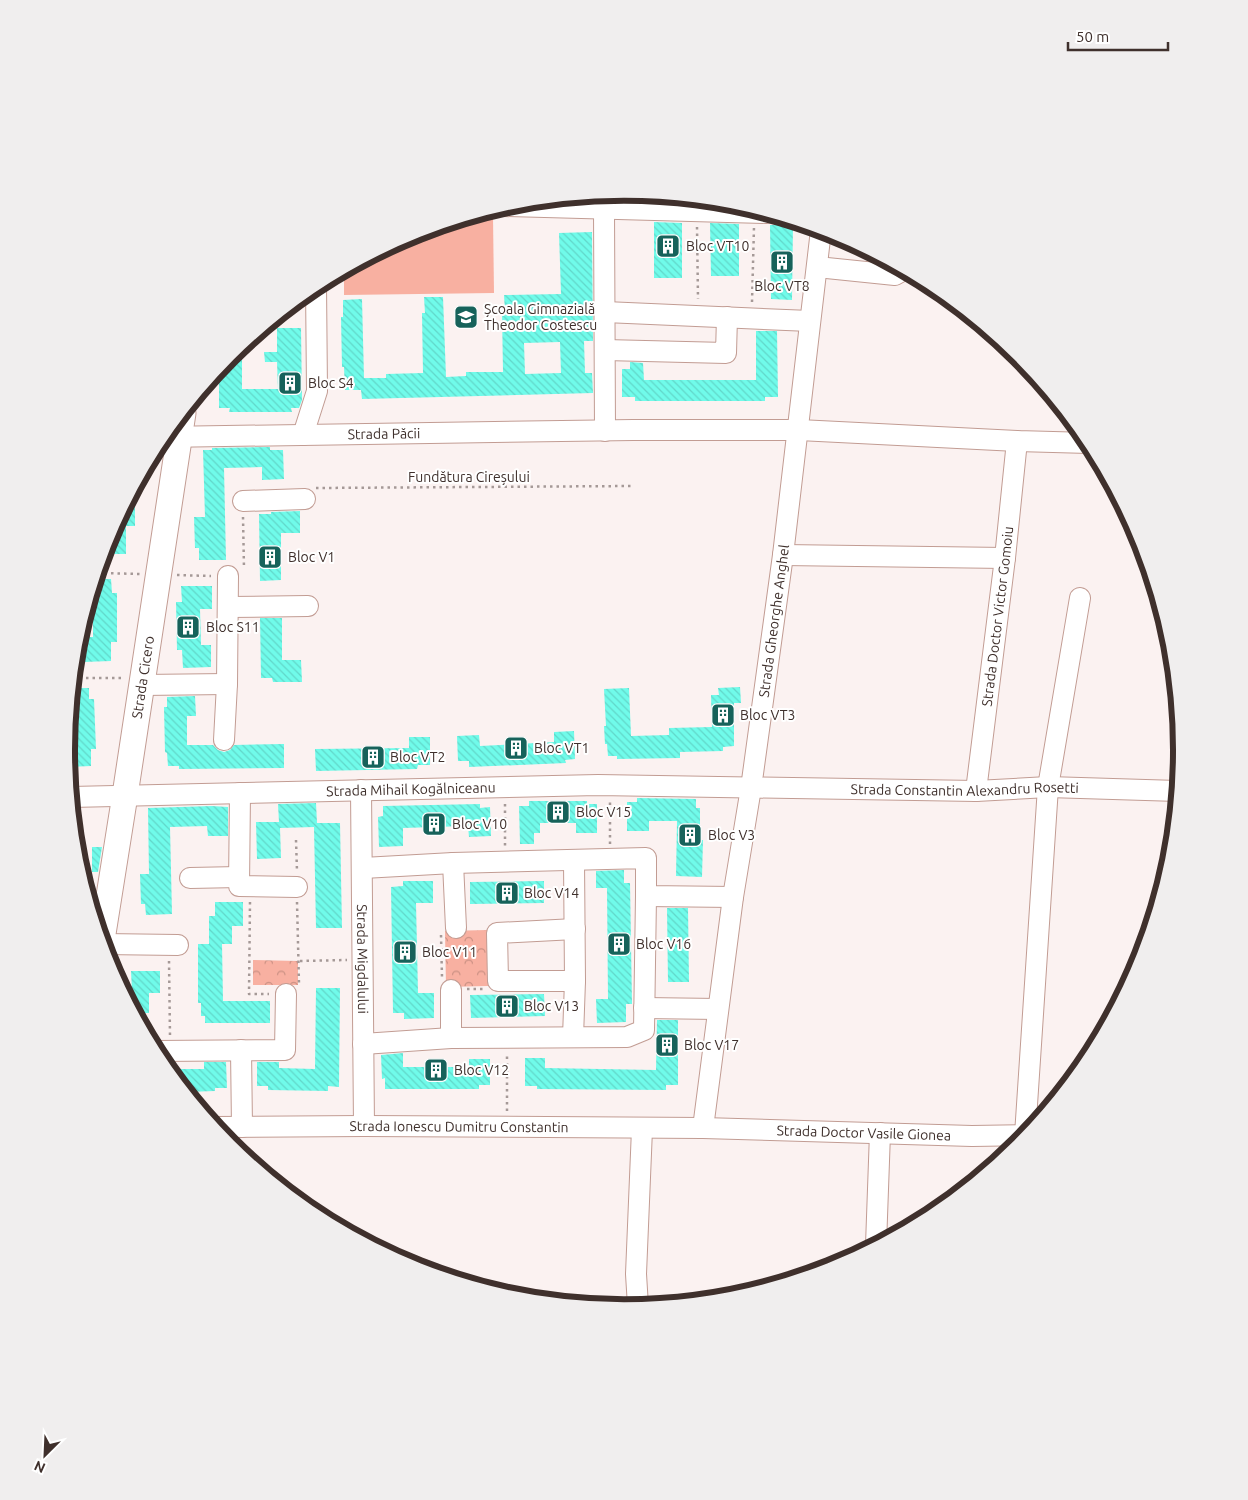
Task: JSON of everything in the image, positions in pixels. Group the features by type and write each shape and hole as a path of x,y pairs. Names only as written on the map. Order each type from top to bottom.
{"main road":[{"name":"Strada Cicero","path":"103,922 125,795 142,681 170,441"}],"street":[{"path":"545,207 733,213"},
{"path":"604,209 605,431"},
{"name":"Strada Gheorghe Anghel","path":"703,1128 733,897 751,788 783,555 820,238"},
{"path":"817,267 897,274"},
{"path":"303,436 317,391 316,296"},
{"path":"605,312 810,321"},
{"path":"605,350 726,353 727,317"},
{"name":"Strada Păcii","path":"174,437 799,430 1078,443"},
{"name":"Strada Doctor Victor Gomoiu","path":"976,792 1005,558 1017,441"},
{"path":"243,501 310,493"},
{"path":"783,555 1005,558"},
{"path":"224,740 227,684 228,576"},
{"path":"1026,1124 1048,787 1080,598"},
{"path":"228,608 308,606"},
{"path":"142,681 227,684"},
{"name":"Strada Mihail Kogălniceanu","path":"77,797 610,785 751,788"},
{"name":"Strada Constantin Alexandru Rosetti","path":"751,788 976,792 1048,787 1171,791"},
{"name":"Strada Migdalului","path":"362,790 364,1126"},
{"path":"240,793 245,882"},
{"path":"363,868 453,863 646,858 644,1030 627,1037 451,1038 363,1044"},
{"path":"573,1037 575,980 574,861"},
{"path":"453,863 456,928"},
{"path":"190,878 297,887"},
{"path":"646,896 733,897"},
{"path":"575,929 497,933 498,982 575,980"},
{"path":"106,932 173,945"},
{"path":"451,990 451,1038"},
{"path":"166,1051 285,1050 286,994"},
{"path":"644,1008 718,1009"},
{"path":"240,1050 242,1127"},
{"name":"Strada Ionescu Dumitru Constantin","path":"225,1127 703,1128"},
{"name":"Strada Doctor Vasile Gionea","path":"703,1128 880,1134 1015,1135"},
{"path":"638,1299 636,1274 642,1129"},
{"path":"876,1237 880,1134"}],"path":[{"path":"697,212 699,316"},
{"path":"752,318 761,219"},
{"name":"Fundătura Cireșului","path":"310,493 633,486"},
{"path":"228,576 244,577 243,501"},
{"path":"80,678 142,681"},
{"path":"610,785 610,860"},
{"path":"504,787 506,862"},
{"path":"245,882 249,994 299,994 296,840"},
{"path":"456,928 441,928 442,990 489,989 498,982"},
{"path":"163,1047 173,945"},
{"path":"299,961 363,960"},
{"path":"507,1128 508,1038"}],"green space":[{"path":"493,217 494,293 344,295 344,279 381,258 448,230"},
{"path":"487,930 488,986 446,987 445,931"},
{"path":"253,960 298,961 298,985 253,985"}],"building":[{"name":"Bloc VT10","path":"654,222 682,223 682,278 654,278"},
{"path":"710,223 739,224 739,276 711,276"},
{"name":"Bloc VT8","path":"770,225 783,225 793,228 792,300 771,299"},
{"path":"592,232 593,341 584,341 585,373 592,373 593,393 362,399 361,390 345,390 344,367 342,367 341,317 343,317 343,300 362,299 364,378 386,378 386,374 423,373 422,313 425,313 424,297 443,297 446,377 466,376 466,372 503,372 502,312 505,312 504,295 561,294 559,233","holes":["560,342 561,373 525,374 524,343"]},
{"name":"Bloc S4","path":"277,328 301,328 302,400 299,408 291,408 292,412 229,412 230,408 219,408 219,380 242,356 242,389 278,389 277,362 265,362 264,352 277,352"},
{"path":"756,331 777,331 778,397 765,397 765,401 635,401 635,397 622,397 622,369 630,369 630,362 643,363 644,380 756,380"},
{"path":"270,447 270,450 283,450 284,479 262,480 262,467 224,468 226,560 199,560 199,548 195,548 194,517 205,517 203,450 212,450 212,448"},
{"path":"135,501 135,526 126,526 126,554 112,554"},
{"name":"Bloc V1","path":"300,511 300,533 281,533 281,580 260,581 259,514"},
{"path":"103,579 111,579 112,593 117,593 117,642 111,642 111,661 84,662 87,637 93,637 93,612"},
{"name":"Bloc S11","path":"181,586 212,586 212,609 200,609 201,645 211,645 211,667 183,668 182,650 177,650 176,602 182,602"},
{"path":"260,618 282,618 282,660 301,660 302,682 273,682 272,678 261,678"},
{"name":"Bloc VT3","path":"740,687 741,703 734,703 734,746 723,747 723,751 680,752 680,758 617,759 617,756 608,756 607,744 605,744 604,689 629,688 631,736 669,735 669,728 712,727 711,695 719,695 718,688"},
{"path":"79,688 89,688 89,699 94,699 96,749 91,749 91,766 75,767 76,714"},
{"path":"195,696 196,716 187,716 187,745 213,745 218,750 224,752 230,750 234,745 284,744 284,768 179,769 179,766 168,766 167,753 165,752 164,707 167,707 167,697"},
{"name":"Bloc VT1","path":"574,731 575,759 565,760 566,763 469,767 469,761 458,761 457,736 479,735 480,746 554,742 554,732"},
{"name":"Bloc VT2","path":"409,737 430,737 430,765 418,765 417,769 316,771 315,749 409,748"},
{"name":"Bloc V3","path":"637,798 696,799 696,808 700,808 700,840 703,840 702,877 676,876 677,821 649,821 649,831 627,831 627,802 637,802"},
{"name":"Bloc V15","path":"529,801 587,801 587,804 597,804 597,833 576,833 576,823 540,823 540,833 534,833 534,844 520,844 519,806 529,806"},
{"path":"316,803 317,823 340,823 342,928 316,928 314,827 280,828 281,858 257,859 256,822 279,822 278,804"},
{"name":"Bloc V10","path":"480,804 480,808 490,807 491,836 469,837 468,826 403,828 403,846 379,847 378,817 383,816 383,806"},
{"path":"228,807 228,836 208,836 207,826 170,827 172,914 146,915 145,904 141,904 140,874 149,874 148,808"},
{"path":"92,847 102,847 98,872 92,872"},
{"name":"Bloc V16","path":"624,870 624,883 630,883 632,1004 626,1004 626,1022 597,1023 596,999 608,999 607,888 596,888 596,871"},
{"name":"Bloc V11","path":"403,881 433,881 433,903 416,903 418,993 434,993 434,1018 404,1019 404,1013 393,1013 391,887 403,886"},
{"name":"Bloc V14","path":"544,881 544,903 470,904 470,882"},
{"path":"215,902 243,902 243,926 232,926 232,944 222,944 223,1001 270,1001 270,1023 205,1023 205,1016 201,1016 201,1003 198,1003 198,944 209,944 209,916 215,916"},
{"path":"667,908 688,908 689,982 668,982"},
{"path":"131,971 160,971 160,993 149,993 149,1013 143,1013 132,991"},
{"path":"316,988 340,988 339,1087 328,1086 328,1091 268,1090 268,1086 257,1086 257,1062 279,1062 279,1068 315,1069"},
{"name":"Bloc V13","path":"544,994 545,1016 471,1018 470,995"},
{"name":"Bloc V17","path":"657,1020 678,1020 678,1085 666,1085 666,1090 537,1089 537,1086 525,1086 525,1058 545,1058 545,1068 656,1070"},
{"name":"Bloc V12","path":"403,1053 403,1067 469,1067 469,1059 490,1059 490,1085 479,1085 479,1089 385,1089 385,1078 382,1079 381,1055"},
{"path":"204,1062 226,1062 227,1088 215,1088 215,1091 194,1092 178,1069 204,1069"}],"place":[{"name":"Bloc VT10","path":"668,246"},
{"name":"Bloc VT8","path":"782,262"},
{"name":"Școala Gimnazială Theodor Costescu","path":"466,317"},
{"name":"Bloc S4","path":"290,383"},
{"name":"Bloc V1","path":"270,557"},
{"name":"Bloc S11","path":"188,627"},
{"name":"Bloc VT3","path":"723,715"},
{"name":"Bloc VT1","path":"516,748"},
{"name":"Bloc VT2","path":"373,757"},
{"name":"Bloc V15","path":"558,812"},
{"name":"Bloc V10","path":"434,824"},
{"name":"Bloc V3","path":"690,835"},
{"name":"Bloc V14","path":"507,893"},
{"name":"Bloc V16","path":"619,944"},
{"name":"Bloc V11","path":"405,952"},
{"name":"Bloc V13","path":"507,1006"},
{"name":"Bloc V17","path":"667,1045"},
{"name":"Bloc V12","path":"436,1070"}]}
